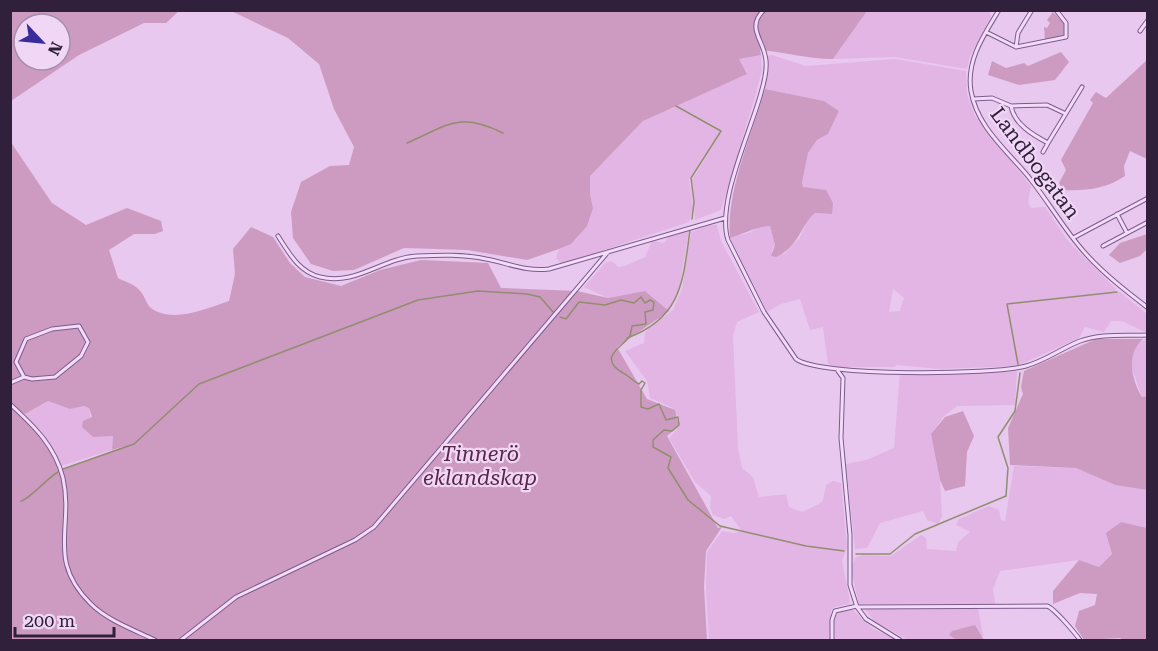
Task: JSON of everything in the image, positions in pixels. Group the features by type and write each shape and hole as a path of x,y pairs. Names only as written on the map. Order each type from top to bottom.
{"street":[{"path":"764,10 756,20 755,30 765,56 764,82 730,189 725,218 728,240 747,281 792,355 804,364 837,370 1011,369 1028,366 1080,341 1098,336 1148,335"},
{"name":"Landbogatan","path":"999,10 975,52 971,71 973,99 989,131 1032,182 1073,238 1103,271 1148,308"},
{"path":"1016,47 1018,33 1032,10"},
{"path":"986,32 1016,47 1066,37 1066,23 1056,10"},
{"path":"1140,31 1148,20"},
{"path":"1043,152 1064,113 1082,87"},
{"path":"973,99 992,98 1011,106 1047,105 1064,113"},
{"path":"1011,106 1014,116 1026,129 1048,143"},
{"path":"1073,238 1147,200"},
{"path":"1117,214 1127,233"},
{"path":"278,236 296,263 312,275 339,280 361,275 393,260 410,256 477,257 525,270 540,270 725,218"},
{"path":"1103,246 1148,222"},
{"path":"181,640 236,597 355,540 374,527 608,252"},
{"path":"10,383 24,377 52,378 69,367 81,356 88,342 79,326 52,329 26,339 16,362 24,377"},
{"path":"837,370 842,375 843,383 841,438 850,535 849,576 857,607 871,623 900,640"},
{"path":"11,406 42,434 58,462 64,484 64,559 72,581 98,611 154,640"},
{"path":"832,640 832,620 835,611 857,607 1047,606 1053,608 1065,624 1071,626 1080,640"}],"shaded area":[{"path":"867,11 989,11 991,17 970,56 967,69 895,57 833,59"},
{"path":"761,55 762,70 721,210 695,220 692,180 722,130 676,105 747,74 739,59"},
{"path":"772,55 806,66 895,59 966,71 967,94 975,116 1031,186 1028,202 1031,208 1045,207 1068,241 1116,289 1115,292 1120,292 1147,314 1147,333 1122,321 1111,321 1104,332 1085,327 1079,338 1017,366 939,369 897,365 894,367 839,367 828,364 823,327 810,330 800,299 781,304 767,312 730,238 751,232 759,226 770,225 775,245 771,251 784,254 799,239 809,218 815,213 831,214 803,187 802,183 808,153 817,140 828,134 839,111 824,101 765,89 768,56","holes":["893,289 904,298 900,311 889,312"]},
{"path":"674,106 720,131 689,179 693,208 689,222 562,264 556,258 559,249 571,244 593,208 590,176 643,121"},
{"path":"709,225 717,225 721,241 759,312 737,322 733,336 738,448 742,468 753,477 759,497 786,494 789,507 802,512 823,500 826,485 833,481 841,483 847,547 842,561 850,601 849,604 834,607 831,611 830,640 709,640 706,588 707,552 722,531 734,533 742,531 731,516 724,519 713,515 710,508 711,496 695,482 669,438 677,429 679,417 671,407 650,398 647,381 625,351 644,343 645,332 673,310 682,289 691,232"},
{"path":"689,230 679,289 669,311 645,291 608,298 584,287 605,263 612,261 618,267 625,266 645,257 652,241 664,243 668,237"},
{"path":"1147,338 1147,396 1142,397 1130,363 1137,344"},
{"path":"1017,371 1015,405 957,406 944,416 931,434 940,480 942,517 938,524 927,520 923,511 880,523 867,548 855,549 846,464 866,460 894,448 900,373"},
{"path":"48,401 70,409 84,406 89,408 93,437 113,435 112,450 61,466 43,433 25,414"},
{"path":"1014,466 1076,468 1115,485 1147,490 1147,528 1121,522 1107,533 1112,554 1099,567 1079,560 1000,571 993,589 995,604 859,604 851,569 855,558 863,555 891,556 921,535 926,538 927,549 956,551 958,542 970,532 956,525 959,519 989,506 999,510 1001,520 1005,521"},
{"path":"865,609 978,609 984,640 983,636 950,635 957,640 908,640 874,621"},
{"path":"853,610 872,628 896,640 835,640 834,621 837,613"}],"green space":[{"path":"11,10 179,10 166,23 144,23 72,60 72,12 12,12 12,72 54,72 11,101"},
{"path":"231,11 867,11 833,59 760,50 761,55 739,59 747,74 643,121 590,176 593,208 587,226 571,244 527,260 467,250 404,248 354,270 333,271 311,264 293,238 291,212 301,182 330,166 349,165 354,147 334,109 319,64 288,38"},
{"path":"1053,12 1064,23 1064,35 1045,40 1044,27 1047,28 1050,23 1047,20"},
{"path":"1061,52 1069,62 1055,80 1019,85 988,75 992,61 1006,68 1024,63 1028,66"},
{"path":"1147,60 1147,159 1130,151 1124,166 1125,176 1110,184 1095,188 1063,190 1059,183 1066,170 1061,160 1093,103 1090,100 1096,92 1106,98"},
{"path":"765,89 824,101 839,111 828,134 817,140 808,153 802,183 803,187 826,190 833,203 832,214 815,213 795,242 784,253 776,257 771,256 775,245 770,226 730,238 732,201 736,182"},
{"name":"Tinnerö eklandskap","path":"10,141 52,203 86,225 127,208 161,221 163,231 155,234 134,234 109,250 118,278 136,287 150,307 160,313 179,315 201,311 229,301 235,274 233,249 251,227 273,237 290,263 305,277 341,286 380,270 421,260 488,263 501,288 577,291 608,298 645,291 669,311 617,347 647,399 675,410 679,426 667,436 718,528 722,527 706,551 704,587 707,640 11,640 11,409 13,406 42,435 60,470 125,446 112,450 113,436 93,437 82,427 83,421 92,417 89,408 84,406 70,409 48,401 25,414 11,404"},
{"path":"1147,234 1147,249 1140,256 1120,263 1109,255 1120,243"},
{"path":"1096,339 1143,339 1134,352 1132,367 1138,390 1142,397 1147,396 1147,490 1115,485 1076,468 1010,465 1008,428 1023,394 1021,387 1024,371"},
{"path":"963,411 974,436 967,452 965,486 945,491 940,480 931,434 945,417"},
{"path":"1121,522 1147,528 1147,640 1120,640 1121,638 1084,640 1075,626 1079,611 1095,605 1097,594 1080,593 1053,604 1053,591 1079,560 1099,567 1112,554 1106,533"},
{"path":"975,625 984,640 957,640 949,635 952,631"}],"waterway":[{"path":"676,106 721,131 691,178 694,202 692,219"},
{"path":"407,143 454,123 475,123 503,133"},
{"path":"627,338 645,330 659,320 669,308 681,281 690,230"},
{"path":"63,469 134,444 199,384 418,300 478,291 527,294 540,297 554,313"},
{"path":"1018,364 1007,304 1117,292"},
{"path":"560,317 566,319 579,302 605,305 621,300 634,303 641,297 645,303 650,300 654,302 653,310 645,312 646,324 632,326 630,336 614,352 612,362 615,367 637,383 642,381 645,383 641,390 641,407 648,409 659,404 666,420 678,417 679,425 672,431 664,430 653,440 653,447 671,457 668,468 688,500 720,526 806,546 844,551"},
{"path":"856,554 890,554 915,534 1006,496 1008,468 998,437 1015,411 1020,373"},
{"path":"21,501 58,472"}]}
